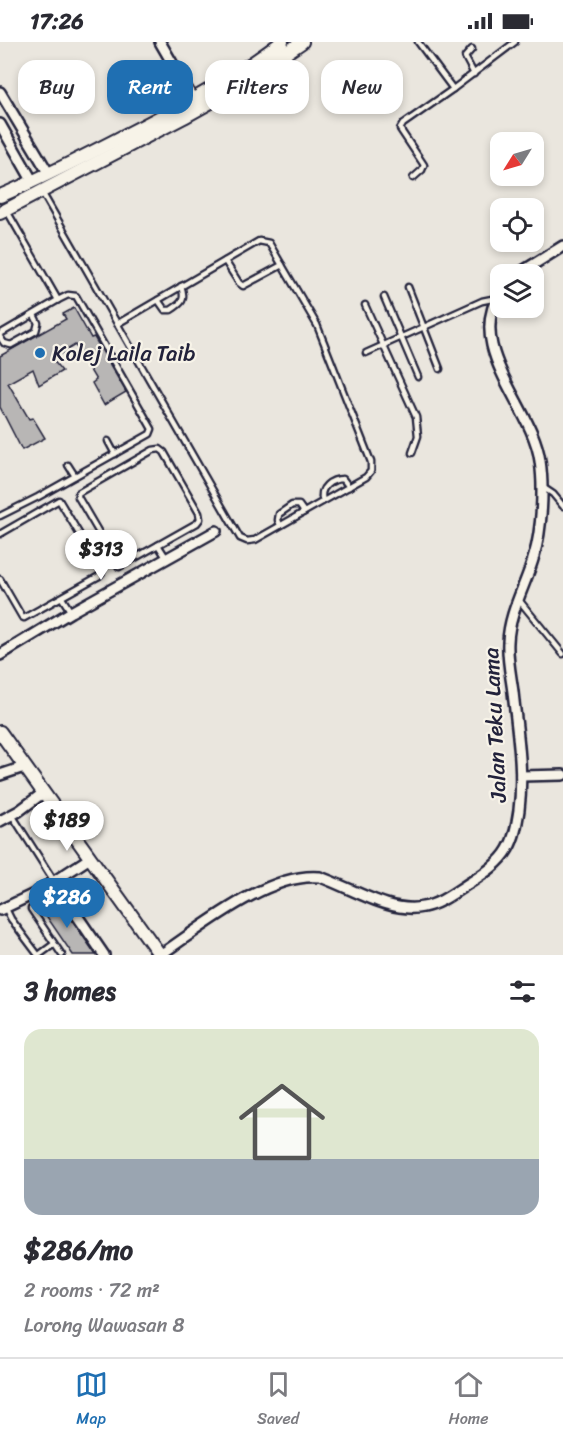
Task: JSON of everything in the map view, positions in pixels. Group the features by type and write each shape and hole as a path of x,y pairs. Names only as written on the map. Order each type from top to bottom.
{"main road":[{"path":"193,99 225,81 282,42"},
{"path":"0,196 37,186 218,98 302,42"},
{"path":"3,211 37,186 49,174 167,114"},
{"path":"0,732 160,955"}],"street":[{"path":"160,42 170,60"},
{"path":"0,92 49,174"},
{"path":"0,124 37,186"},
{"path":"6,134 20,126"},
{"path":"534,264 563,246"},
{"name":"Jalan Teku Lama","path":"160,955 224,912 272,885 294,878 308,876 320,878 392,906 409,909 424,907 438,902 488,871 508,849 517,824 521,776 508,649 509,632 514,609 537,546 541,486 540,460 535,441 496,360 491,344 493,318"},
{"path":"0,656 71,612 216,531"},
{"path":"0,775 24,767"},
{"path":"521,776 563,775"},
{"path":"0,821 43,793"},
{"path":"3,908 57,885 90,858"},
{"path":"57,885 104,955"}],"lane":[{"path":"418,42 453,89"},
{"path":"413,178 424,165 400,129 403,124 515,42"},
{"path":"472,49 465,57 474,74"},
{"path":"37,186 240,538 251,541 349,487 369,474 372,469 317,325 269,243 262,240 117,324"},
{"path":"3,211 58,300"},
{"path":"225,261 243,286 282,265"},
{"path":"158,300 165,310 171,310 184,299 185,295 181,286"},
{"path":"408,287 440,369"},
{"path":"0,516 150,434 152,429 76,296 68,295 58,300 0,336 4,343 11,345 36,330 38,323 34,315"},
{"path":"384,297 418,377"},
{"path":"366,353 490,298"},
{"path":"365,305 418,424 418,436 412,453"},
{"path":"108,441 115,454"},
{"path":"156,449 164,452 199,513 200,519 158,545 122,566 117,565 78,497 78,493 156,449"},
{"path":"68,465 75,476"},
{"path":"323,501 321,494 323,488 338,479 343,479 349,487"},
{"path":"541,486 553,494 563,506"},
{"path":"0,534 57,501 62,502 102,572 99,576 24,618 0,579"},
{"path":"280,525 279,514 292,505 299,505 304,512"},
{"path":"158,545 167,559"},
{"path":"62,597 71,612"},
{"path":"519,600 563,654"},
{"path":"12,815 57,885 31,909 62,955"},
{"path":"3,908 38,955 54,944"}],"building":[{"path":"74,308 126,392 104,405 92,383 96,380 75,345 52,359 62,371 39,385 33,369 8,383 29,419 33,418 45,438 22,450 0,407 0,356 66,319 63,314"},
{"path":"56,897 96,955 73,955 41,908"}],"place":[{"name":"Kolej Laila Taib","path":"40,353"}]}
